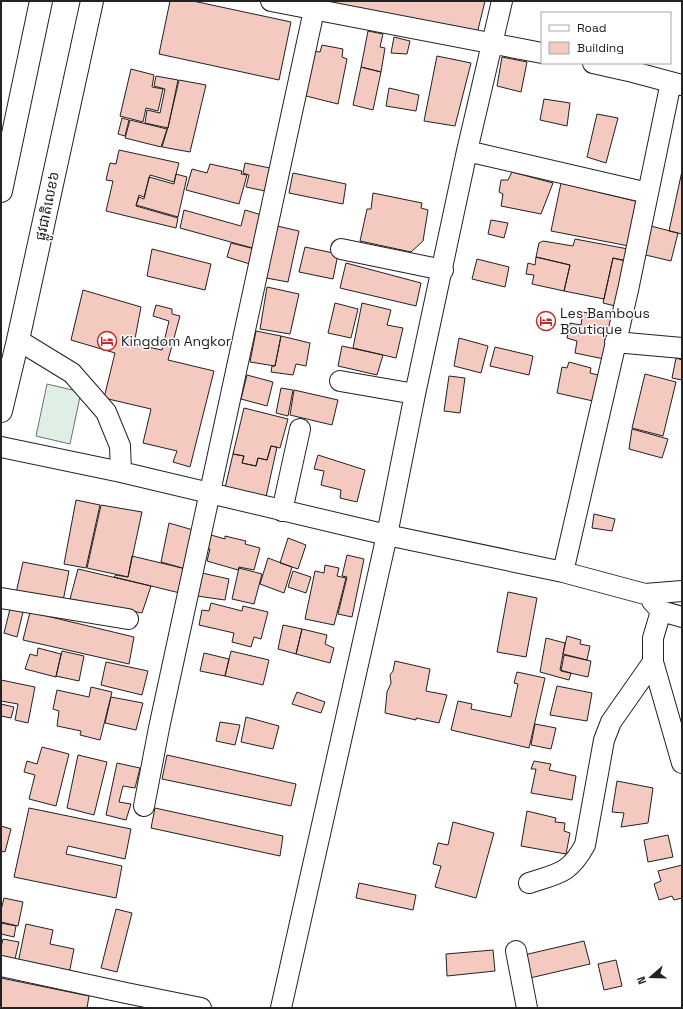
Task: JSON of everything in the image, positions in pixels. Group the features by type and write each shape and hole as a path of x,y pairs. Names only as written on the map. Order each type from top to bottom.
{"highway":[{"path":"1,191 41,1"},
{"name":"ផ្លូវជាតិលេខ៦","path":"1,411 18,340 92,1"}],"street":[{"path":"271,1 315,6 541,53"},
{"path":"282,1008 387,535 415,394 443,270 467,151 502,1"},
{"path":"144,806 159,728 315,6"},
{"path":"563,572 628,290 648,193 677,84 597,64"},
{"path":"467,151 648,193"},
{"path":"341,249 443,270"},
{"path":"18,340 72,373 106,412 120,446 121,472"},
{"path":"615,342 682,348"},
{"path":"340,381 415,394"},
{"path":"282,511 300,429"},
{"path":"1,447 121,472 387,535 563,572 645,594 682,591"},
{"path":"645,594 661,611 682,617"},
{"path":"1,598 128,619"},
{"path":"661,611 653,638 653,662 682,763"},
{"path":"529,883 566,870 577,859 585,845 604,740 611,722 653,662"},
{"path":"516,950 527,1008"},
{"path":"1,966 125,1001 201,1008"}],"green space":[{"path":"47,384 81,392 70,444 36,436"}],"building":[{"path":"170,1 193,1 291,22 279,80 159,54"},
{"path":"323,1 485,1 475,42"},
{"path":"368,31 383,34 380,47 385,48 381,72 361,67"},
{"path":"394,37 410,41 407,54 391,53"},
{"path":"322,45 343,49 342,57 347,59 338,104 306,96 313,51 320,52"},
{"path":"437,56 471,63 455,126 424,121"},
{"path":"502,57 527,62 521,92 497,86"},
{"path":"361,67 381,72 373,110 353,105"},
{"path":"131,69 154,75 152,87 163,89 158,111 146,108 143,122 120,116"},
{"path":"156,76 178,80 168,128 145,123 147,110 160,113 165,89 154,86"},
{"path":"179,80 206,85 190,152 162,147"},
{"path":"389,88 419,95 416,111 386,106"},
{"path":"544,99 570,103 567,126 540,120"},
{"path":"597,114 618,118 606,163 587,157"},
{"path":"122,118 129,120 125,136 118,134"},
{"path":"130,120 167,129 161,147 125,138"},
{"path":"119,150 179,163 174,182 150,175 144,197 139,195 136,206 178,218 176,228 106,211 113,181 106,180 110,163 116,164"},
{"path":"245,163 275,169 270,192 246,187 249,175 243,173"},
{"path":"210,164 242,171 241,174 247,175 239,204 186,190 192,169 207,173"},
{"path":"682,171 682,234 669,231"},
{"path":"512,172 553,183 541,214 501,206 503,194 499,192 501,180 508,180"},
{"path":"293,173 346,184 343,204 289,193"},
{"path":"176,174 187,177 178,217 136,205 139,197 144,199 149,177 174,184"},
{"path":"561,183 639,202 629,246 551,231"},
{"path":"373,193 422,203 421,208 428,210 423,241 411,252 360,241 367,209 371,209"},
{"path":"184,210 241,226 245,210 265,216 256,249 180,228"},
{"path":"491,220 508,223 504,238 488,234"},
{"path":"643,224 678,233 671,261 637,253"},
{"path":"277,226 299,231 288,282 266,278"},
{"path":"575,239 628,249 625,261 613,258 604,299 564,291 570,265 536,257 539,243 543,241 573,246"},
{"path":"231,243 255,249 250,264 227,257"},
{"path":"305,247 338,254 333,279 299,272"},
{"path":"152,249 211,264 205,290 147,276"},
{"path":"536,257 570,265 564,291 532,284 534,275 526,274 528,263 535,265"},
{"path":"613,258 633,262 623,308 603,303"},
{"path":"477,259 509,267 505,287 472,279"},
{"path":"346,263 421,283 416,306 340,288"},
{"path":"267,287 299,294 290,334 260,329"},
{"path":"83,290 141,307 134,344 162,350 169,321 153,316 156,305 172,309 172,314 180,316 168,360 214,371 190,467 173,462 177,451 143,443 151,409 104,398 115,353 71,340"},
{"path":"335,303 358,309 351,338 328,333"},
{"path":"362,303 391,310 387,325 403,328 396,358 353,348"},
{"path":"583,312 611,318 604,359 575,353 577,341 567,338 570,323 581,325"},
{"path":"256,331 281,336 275,366 250,362"},
{"path":"281,336 310,343 306,366 296,364 293,375 271,372 272,366 275,366"},
{"path":"459,338 488,346 481,373 454,366"},
{"path":"342,346 383,355 377,375 338,366"},
{"path":"495,347 533,356 529,375 490,366"},
{"path":"676,358 682,360 682,380 672,378"},
{"path":"569,362 591,368 590,373 598,375 593,401 557,393 562,367 567,368"},
{"path":"645,374 676,382 663,436 632,428"},
{"path":"247,375 273,382 267,406 241,399"},
{"path":"449,376 465,378 460,413 444,411"},
{"path":"281,388 293,390 288,416 276,413"},
{"path":"294,390 338,400 332,425 290,415"},
{"path":"244,408 288,419 280,448 271,446 267,460 258,458 256,466 242,463 244,456 233,454"},
{"path":"632,429 668,439 662,458 629,449"},
{"path":"271,446 277,447 266,497 225,488 233,454 244,456 242,463 256,466 258,458 267,460"},
{"path":"318,455 365,470 357,502 340,498 341,490 321,485 324,471 314,469"},
{"path":"76,500 100,505 86,568 64,564"},
{"path":"101,505 142,512 128,577 87,568"},
{"path":"594,514 615,519 612,531 592,528"},
{"path":"169,523 193,530 186,569 161,562"},
{"path":"211,535 225,539 225,536 246,541 245,544 260,548 254,570 239,567 238,570 207,561 210,549 207,549"},
{"path":"288,538 306,545 298,569 280,563"},
{"path":"347,555 364,559 352,617 338,614 347,577 342,576"},
{"path":"132,556 186,569 180,593 114,577 116,575 128,577"},
{"path":"268,558 292,567 284,593 260,584"},
{"path":"23,562 69,571 63,601 16,593"},
{"path":"325,565 339,568 337,576 346,578 334,625 305,619 315,571 324,573"},
{"path":"239,568 262,574 254,604 232,599"},
{"path":"78,569 151,586 142,613 70,599"},
{"path":"293,571 311,577 306,593 288,587"},
{"path":"202,573 229,579 225,600 197,596"},
{"path":"508,592 537,598 526,657 497,652"},
{"path":"211,603 242,611 243,606 268,612 261,639 254,637 251,647 232,642 234,633 199,625 202,610 209,611"},
{"path":"10,609 23,612 17,637 4,633"},
{"path":"30,612 134,637 129,664 23,640"},
{"path":"283,625 302,629 296,654 278,649"},
{"path":"302,629 327,635 325,644 334,648 330,663 296,654"},
{"path":"567,636 581,640 580,644 590,646 587,660 563,654"},
{"path":"546,638 565,643 560,670 571,673 569,680 540,672"},
{"path":"38,648 61,654 56,677 25,669 30,654 37,656"},
{"path":"62,651 84,656 79,681 56,676"},
{"path":"231,651 269,660 263,685 225,676"},
{"path":"204,653 229,659 225,676 200,671"},
{"path":"564,655 591,661 588,677 561,671"},
{"path":"395,661 430,669 426,691 447,695 439,723 416,718 416,720 385,713 387,692 391,683 390,675 393,671"},
{"path":"106,662 148,671 142,695 101,685"},
{"path":"517,672 545,678 529,748 451,730 458,701 472,704 471,709 511,717 518,684 514,683"},
{"path":"1,680 35,687 28,723 15,720 18,704 1,701"},
{"path":"557,686 592,693 587,721 550,715"},
{"path":"91,687 112,692 100,740 80,735 81,731 57,726 59,711 53,709 57,690 89,697"},
{"path":"297,692 325,702 321,713 292,704"},
{"path":"111,697 143,703 136,730 105,723"},
{"path":"1,704 14,707 11,718 1,716"},
{"path":"246,717 279,726 273,749 241,742"},
{"path":"220,722 240,725 235,745 216,741"},
{"path":"535,724 556,728 551,749 531,745"},
{"path":"42,747 69,754 56,806 29,799 35,775 24,772 27,761 37,764"},
{"path":"78,755 107,762 94,815 67,808"},
{"path":"167,755 296,784 291,806 162,779"},
{"path":"534,761 551,764 549,770 576,776 572,800 531,793 536,769 531,769"},
{"path":"117,763 140,768 135,788 123,786 119,802 131,804 126,820 106,815"},
{"path":"617,781 653,788 648,823 621,827 624,813 612,812"},
{"path":"29,808 131,829 125,859 68,846 66,854 122,866 116,898 14,877"},
{"path":"155,808 283,836 280,856 151,828"},
{"path":"527,811 556,818 555,822 565,823 564,831 570,833 566,854 521,846"},
{"path":"453,822 494,833 476,898 435,887 441,866 433,864 438,843 448,845"},
{"path":"1,826 11,829 5,852 1,851"},
{"path":"668,835 673,857 648,862 644,840"},
{"path":"682,865 682,898 674,900 672,896 659,900 654,884 661,881 658,871"},
{"path":"359,883 416,895 413,910 356,898"},
{"path":"4,898 23,902 18,926 1,922 1,910"},
{"path":"116,909 132,913 117,972 101,968"},
{"path":"1,923 16,926 14,937 1,934"},
{"path":"26,924 53,930 50,944 74,949 69,974 18,963"},
{"path":"3,939 19,942 14,963 1,960 1,947"},
{"path":"584,941 590,964 530,978 524,955"},
{"path":"493,950 495,971 447,976 446,954"},
{"path":"616,960 622,986 604,990 598,964"},
{"path":"1,978 89,996 87,1008 1,1008"}],"place":[{"name":"Les Bambous Boutique","path":"546,321"},
{"name":"Kingdom Angkor","path":"107,341"}]}
